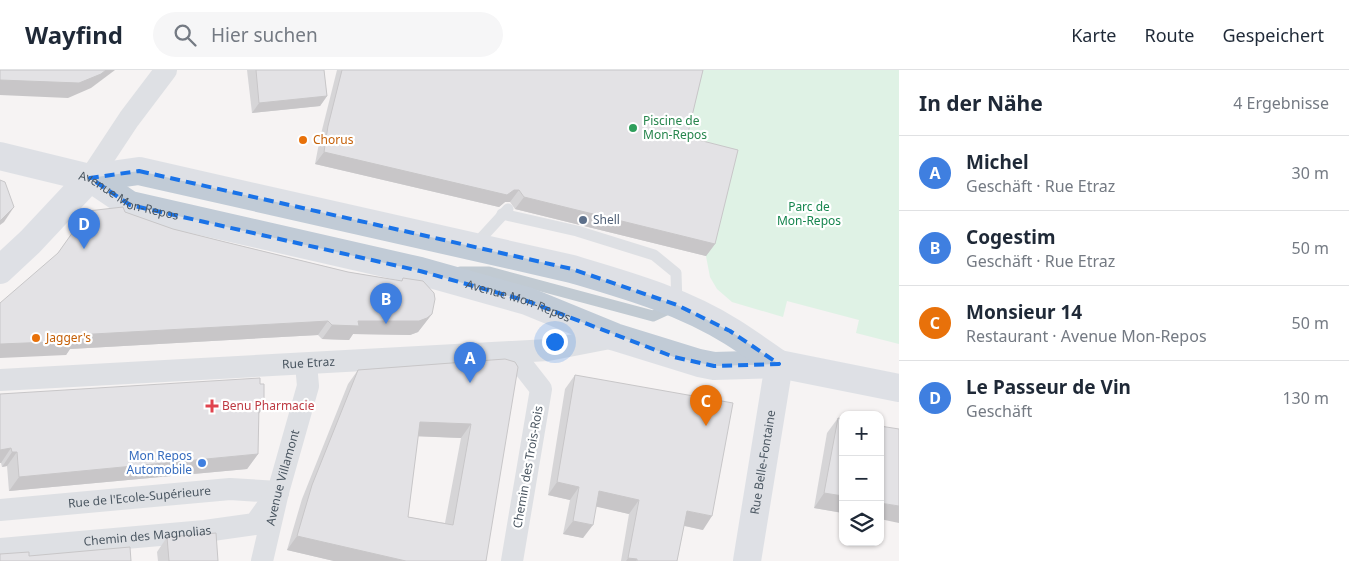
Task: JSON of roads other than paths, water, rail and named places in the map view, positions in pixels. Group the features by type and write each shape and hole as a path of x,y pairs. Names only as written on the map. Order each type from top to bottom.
{"main road":[{"path":"0,156 90,178 30,242 0,270"},
{"name":"Avenue Mon-Repos","path":"90,178 139,172 572,269 633,288 677,305 730,331 779,364"},
{"name":"Avenue Mon-Repos","path":"90,178 130,205 420,272 527,301 615,337 674,357 714,366 779,364 899,388"},
{"name":"Rue Belle-Fontaine","path":"747,561 779,364"}],"street":[{"path":"90,178 129,119 166,70"},
{"name":"Rue Etraz","path":"0,380 548,350 615,337"},
{"name":"Chemin des Trois-Rois","path":"512,352 541,389 512,561"},
{"name":"Avenue Villamont","path":"262,561 278,492 308,386 306,364"},
{"name":"Rue de l'Ecole-Supérieure","path":"0,510 230,489 278,492"},
{"name":"Chemin des Magnolias","path":"0,549 255,524 278,492"}],"lane":[{"path":"420,272 489,272 653,316 677,305 676,273 654,254 576,231 505,212 474,246"}],"place":[{"name":"Piscine de Mon-Repos","path":"633,128"},
{"name":"Chorus","path":"303,140"},
{"name":"Shell","path":"583,220"},
{"name":"Le Passeur de Vin","path":"84,249"},
{"name":"Cogestim","path":"386,324"},
{"name":"Jagger's","path":"36,338"},
{"name":"Michel","path":"470,383"},
{"name":"Benu Pharmacie","path":"212,406"},
{"name":"Monsieur 14","path":"706,426"},
{"name":"Mon Repos Automobile","path":"202,463"}],"park label":[{"name":"Parc de Mon-Repos","path":"809,214"}]}
